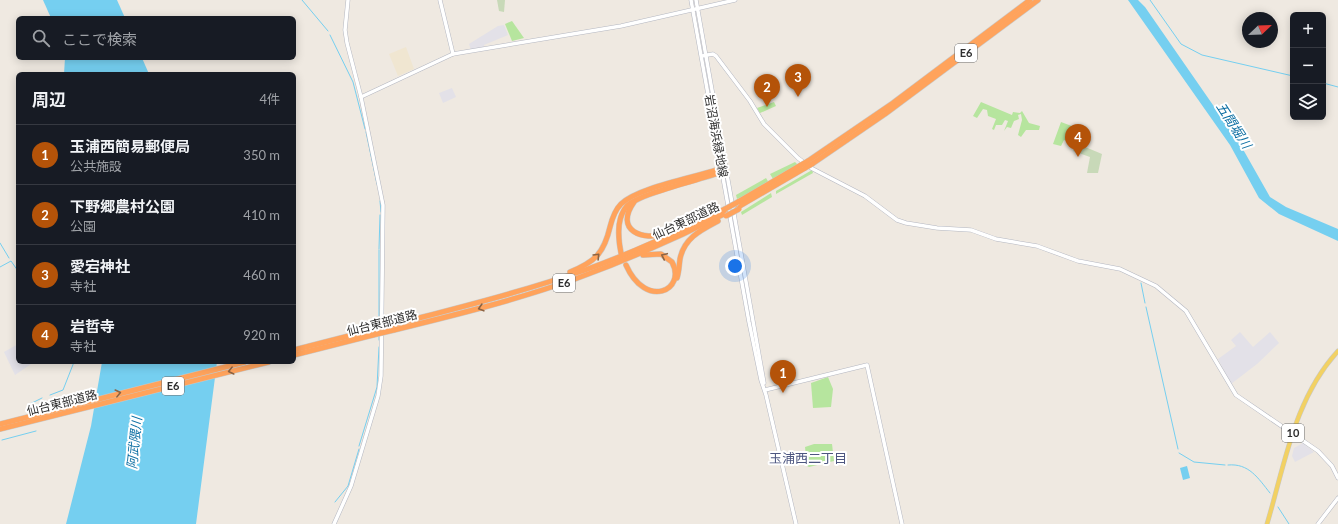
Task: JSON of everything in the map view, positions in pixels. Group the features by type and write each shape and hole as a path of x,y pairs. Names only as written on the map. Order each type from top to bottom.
{"highway":[{"name":"仙台東部道路","path":"894,105 1030,0"},
{"name":"仙台東部道路","path":"393,327 468,311 551,287 639,254 726,213 810,163 894,105 1038,0"},
{"name":"仙台東部道路","path":"738,206 762,194 803,167"},
{"path":"627,200 619,213 617,224 620,253 620,218 628,205 635,200 723,170"},
{"path":"511,294 574,270 593,260 605,245 616,211 627,200 646,191 723,170"},
{"path":"635,200 629,210 628,222 633,231 646,237 665,234 726,213"},
{"name":"仙台東部道路","path":"296,350 393,327 511,294 612,260 726,213"},
{"path":"551,287 588,276 648,253 661,254 670,259 674,268 674,279 665,289 655,292 649,291 636,282 624,265 629,276 640,289 652,294 665,293 670,289 676,280 682,251 688,240 726,213"},
{"name":"仙台東部道路","path":"296,355 373,332"},
{"name":"仙台東部道路","path":"0,424 237,364"},
{"name":"仙台東部道路","path":"0,429 261,364"}],"main road":[{"name":"10","path":"1267,524 1298,416 1311,388 1338,351"}],"street":[{"path":"334,524 351,486 378,396 381,376 383,205 361,97 346,43 345,30 348,0"},
{"path":"440,0 454,54"},
{"name":"岩沼海浜緑地線","path":"692,0 704,55 723,170 765,390 796,524"},
{"name":"岩沼海浜緑地線","path":"695,9 696,0"},
{"path":"361,97 454,54 622,26 735,0"},
{"path":"704,55 713,54 716,56 750,101 764,124 798,158 865,196 897,220 937,228 971,230 1001,240 1037,246 1078,261 1120,269 1156,286 1186,311 1234,393 1293,433 1323,456 1338,478"},
{"path":"765,390 867,365 902,524"},
{"path":"1318,524 1338,498"}],"shaded area":[{"path":"504,25 508,35 484,45 484,47 471,50 469,44 498,26"},
{"path":"406,47 414,69 398,76 389,54"},
{"path":"452,88 456,97 443,103 439,93"},
{"path":"1240,332 1253,347 1270,332 1279,343 1257,364 1231,384 1218,359 1236,346 1231,340"},
{"path":"16,345 16,364 31,364 15,375 4,352"},
{"path":"1303,443 1314,452 1295,462 1292,456 1294,448"}],"green space":[{"path":"497,0 505,0 504,12 499,11"},
{"path":"512,21 524,38 512,41 505,24"},
{"path":"774,102 776,106 760,113 757,108"},
{"path":"981,102 1012,115 1013,112 1020,113 1022,111 1029,123 1040,126 1039,130 1026,130 1021,137 1018,135 1022,120 1021,114 1018,115 1019,119 1014,121 1011,128 1007,127 1004,131 1008,121 1005,120 1002,125 996,125 994,130 992,129 996,119 988,116 987,110 983,109 977,118 973,116"},
{"path":"1061,122 1077,128 1073,143 1064,140 1061,146 1053,144"},
{"path":"1077,128 1082,129 1078,144 1102,154 1098,173 1087,173 1090,157 1073,151 1075,147 1073,143"},
{"path":"795,162 798,165 773,179 770,174"},
{"path":"812,170 813,173 776,194 776,191"},
{"path":"766,178 769,183 737,199 736,195"},
{"path":"771,193 772,197 742,215 741,212"},
{"path":"828,377 833,389 831,407 813,408 811,383"},
{"path":"814,444 832,444 834,461 809,467 807,466 805,447"}],"water":[{"path":"43,0 117,0 124,16 50,16"},
{"path":"1128,0 1138,0 1145,7 1240,144 1270,197 1286,207 1338,229 1338,241 1279,214 1259,198 1230,145"},
{"path":"65,60 143,60 148,72 64,72"},
{"name":"阿武隈川","path":"102,364 217,364 196,524 66,524 91,426"},
{"path":"1187,466 1190,478 1183,480 1180,468"}],"waterway":[{"path":"302,0 328,31"},
{"path":"1150,0 1181,44 1202,55 1290,75"},
{"path":"330,35 353,82 365,129"},
{"path":"1326,84 1338,87"},
{"path":"366,132 377,184"},
{"path":"380,201 381,212"},
{"path":"379,249 380,215"},
{"path":"0,243 9,258"},
{"path":"379,250 379,316"},
{"path":"0,267 11,261 16,268"},
{"path":"1141,283 1145,303"},
{"path":"1146,307 1178,449"},
{"path":"379,321 379,327"},
{"path":"359,446 377,387 379,347"},
{"path":"50,395 63,390 73,364"},
{"path":"30,404 42,398"},
{"path":"2,440 36,431"},
{"path":"335,502 348,486 359,449"},
{"path":"1179,453 1194,462 1225,465"},
{"path":"1228,465 1242,466 1247,469 1257,477 1270,493"},
{"path":"1278,507 1289,524"}],"place":[{"name":"愛宕神社","path":"798,97"},
{"name":"下野郷農村公園","path":"767,107"},
{"name":"岩哲寺","path":"1078,157"},
{"name":"玉浦西簡易郵便局","path":"783,393"}],"district":[{"name":"玉浦西二丁目","path":"808,458"}],"water label":[{"name":"五間堀川","path":"1234,125"}]}
